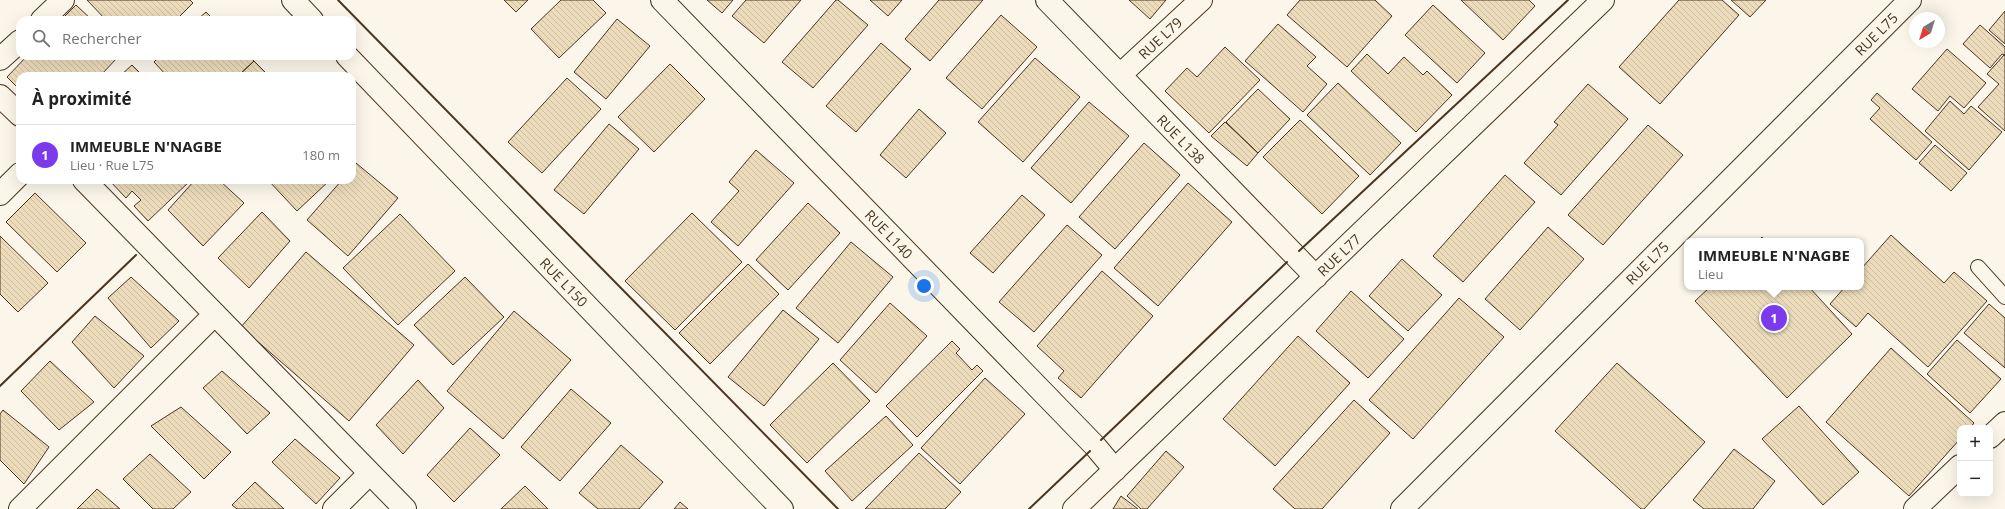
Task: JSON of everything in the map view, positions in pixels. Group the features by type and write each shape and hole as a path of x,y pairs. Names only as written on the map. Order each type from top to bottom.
{"street":[{"path":"46,16 63,0"},
{"path":"293,0 308,16"},
{"name":"RUE L140","path":"662,0 1084,434 1115,470"},
{"name":"RUE L138","path":"1047,0 1316,277"},
{"name":"RUE L79","path":"1120,75 1201,0"},
{"name":"RUE L77","path":"1074,509 1603,0"},
{"name":"RUE L75","path":"1402,509 1910,0"},
{"path":"0,59 16,44"},
{"name":"RUE L150","path":"351,60 782,509"},
{"path":"0,96 16,111"},
{"path":"0,194 16,178"},
{"path":"88,184 405,509"},
{"path":"20,509 215,314"},
{"path":"1993,434 2005,423"},
{"path":"1915,509 1957,469"},
{"path":"334,509 370,473"}],"lane":[{"path":"1978,267 2005,296"}],"building":[{"path":"87,0 190,0 193,3 180,16 102,16"},
{"path":"504,0 528,0 516,12"},
{"path":"561,0 593,0 606,13 559,58 531,29"},
{"path":"707,0 733,0 722,13"},
{"path":"746,0 801,0 764,43 732,16"},
{"path":"836,0 838,0 868,25 813,88 782,62"},
{"path":"870,0 902,0 888,16"},
{"path":"939,0 983,0 930,61 905,39"},
{"path":"1129,0 1166,0 1150,19"},
{"path":"1300,0 1375,0 1392,16 1347,67 1287,15"},
{"path":"1461,0 1529,0 1535,6 1503,40"},
{"path":"1679,0 1722,0 1739,15 1660,104 1619,67"},
{"path":"1731,0 1766,0 1750,17"},
{"path":"76,5 88,16 65,16"},
{"path":"1433,5 1485,53 1457,83 1405,35"},
{"path":"2005,11 2005,44 1989,30"},
{"path":"206,12 210,16 202,16"},
{"path":"1001,15 1037,47 982,109 946,78"},
{"path":"617,19 650,46 606,99 574,72"},
{"path":"1278,24 1316,57 1307,66 1327,84 1303,112 1245,61"},
{"path":"1980,25 2005,47 2005,54 2002,54 1990,68 1963,44"},
{"path":"881,43 911,69 856,132 826,106"},
{"path":"1225,47 1260,80 1209,133 1165,91 1187,68 1197,77"},
{"path":"1947,49 1986,83 1964,108 1950,96 1938,111 1912,89"},
{"path":"1367,54 1388,74 1404,57 1423,75 1427,71 1452,95 1416,132 1351,71"},
{"path":"2004,55 2005,131 1978,107 1999,84 1987,74"},
{"path":"1035,58 1080,97 1023,162 978,122"},
{"path":"23,60 115,60 104,72 16,72 16,86 7,77"},
{"path":"156,60 254,61 242,72 163,72 154,62"},
{"path":"254,61 265,72 242,72"},
{"path":"670,64 705,99 654,152 618,117"},
{"path":"132,65 139,72 124,72"},
{"path":"567,78 601,109 542,173 508,142"},
{"path":"1338,83 1401,143 1370,175 1307,115"},
{"path":"1588,84 1628,119 1561,195 1524,163 1558,125 1554,122"},
{"path":"1258,89 1290,119 1258,153 1226,122"},
{"path":"1877,93 1932,142 1916,160 1870,119 1880,108 1871,100"},
{"path":"1950,101 1964,114 1971,106 2002,132 1969,170 1925,131"},
{"path":"1089,102 1129,136 1071,203 1031,168"},
{"path":"919,109 946,133 906,178 880,155"},
{"path":"1300,120 1359,176 1322,214 1263,157"},
{"path":"1225,122 1258,153 1247,166 1211,136"},
{"path":"609,124 639,149 584,214 554,190"},
{"path":"1648,125 1683,155 1603,245 1568,215"},
{"path":"1144,143 1180,175 1115,249 1079,217"},
{"path":"1935,145 1967,173 1951,191 1919,163"},
{"path":"756,150 794,183 738,246 711,222 739,191 729,182"},
{"path":"356,163 398,198 348,256 307,220 338,184 356,184"},
{"path":"1505,175 1535,202 1463,282 1433,256"},
{"path":"1188,183 1232,222 1158,306 1114,268"},
{"path":"113,184 187,184 148,221 134,206 141,200 132,191 126,198"},
{"path":"191,184 223,184 244,203 203,246 168,210"},
{"path":"272,184 326,184 297,211"},
{"path":"35,193 86,243 57,272 6,222"},
{"path":"1022,195 1045,215 993,273 970,253"},
{"path":"808,203 840,233 788,290 756,260"},
{"path":"262,212 290,241 249,288 218,258"},
{"path":"692,213 742,262 675,330 625,281"},
{"path":"400,214 455,271 398,325 343,268"},
{"path":"1067,225 1102,255 1034,332 999,302"},
{"path":"1548,227 1584,259 1520,330 1485,299"},
{"path":"1891,235 1944,283 1954,272 1987,301 1928,367 1868,313 1856,327 1830,304 1842,290 1864,290 1864,266"},
{"path":"0,236 48,283 18,312 0,294"},
{"path":"851,242 893,277 838,343 796,308"},
{"path":"306,252 414,345 349,421 241,327"},
{"path":"1402,259 1442,295 1408,331 1369,296"},
{"path":"748,264 779,294 710,364 679,333"},
{"path":"1102,271 1153,316 1081,398 1058,378 1064,371 1037,346"},
{"path":"131,277 179,321 151,348 108,298"},
{"path":"465,277 504,317 453,365 414,325"},
{"path":"1707,290 1812,290 1852,334 1787,398 1695,301"},
{"path":"1351,291 1404,339 1368,378 1316,331"},
{"path":"1459,298 1504,337 1413,439 1369,400"},
{"path":"890,303 927,336 876,393 840,360"},
{"path":"1989,304 2005,318 2005,368 1964,333"},
{"path":"783,310 819,339 764,406 728,377"},
{"path":"514,311 571,360 503,439 447,391"},
{"path":"95,316 144,356 114,388 72,342"},
{"path":"1298,336 1350,383 1275,466 1223,419"},
{"path":"1957,340 2001,379 1970,413 1927,374"},
{"path":"952,341 960,349 956,353 972,370 977,365 983,371 917,437 886,406"},
{"path":"1891,348 1974,423 1972,425 1957,425 1957,442 1909,496 1826,422"},
{"path":"50,361 94,402 59,430 21,391"},
{"path":"833,363 870,401 807,463 770,425"},
{"path":"1617,363 1705,442 1644,509 1641,509 1555,431"},
{"path":"222,371 270,413 247,434 203,388"},
{"path":"985,378 1025,414 960,484 921,448"},
{"path":"418,380 444,408 403,454 376,425"},
{"path":"571,389 611,423 560,481 521,447"},
{"path":"1354,400 1390,433 1322,509 1295,509 1273,489"},
{"path":"1799,406 1859,472 1823,505 1762,439"},
{"path":"181,407 231,452 204,479 151,426"},
{"path":"3,410 49,447 24,484 0,460 0,414"},
{"path":"886,416 913,445 852,501 825,471"},
{"path":"470,428 500,455 454,502 427,475"},
{"path":"295,439 340,478 316,504 272,462"},
{"path":"621,445 663,482 639,509 598,509 579,493"},
{"path":"1734,449 1775,481 1753,509 1704,509 1693,500"},
{"path":"1166,451 1184,467 1147,509 1141,509 1127,496"},
{"path":"919,453 961,492 945,509 865,509"},
{"path":"150,454 191,492 173,509 153,509 123,479"},
{"path":"255,482 284,509 237,509 232,505"},
{"path":"525,486 548,509 501,509"},
{"path":"97,489 120,509 77,509"},
{"path":"1121,496 1138,509 1113,509"},
{"path":"680,502 688,509 674,509"}],"wall":[{"path":"338,0 354,16"},
{"path":"1299,251 1568,0"},
{"path":"356,18 838,509"},
{"path":"0,386 136,255"},
{"path":"1101,440 1287,262"},
{"path":"1029,509 1090,451"}],"place":[{"name":"IMMEUBLE N'NAGBE","path":"1774,318"}]}
